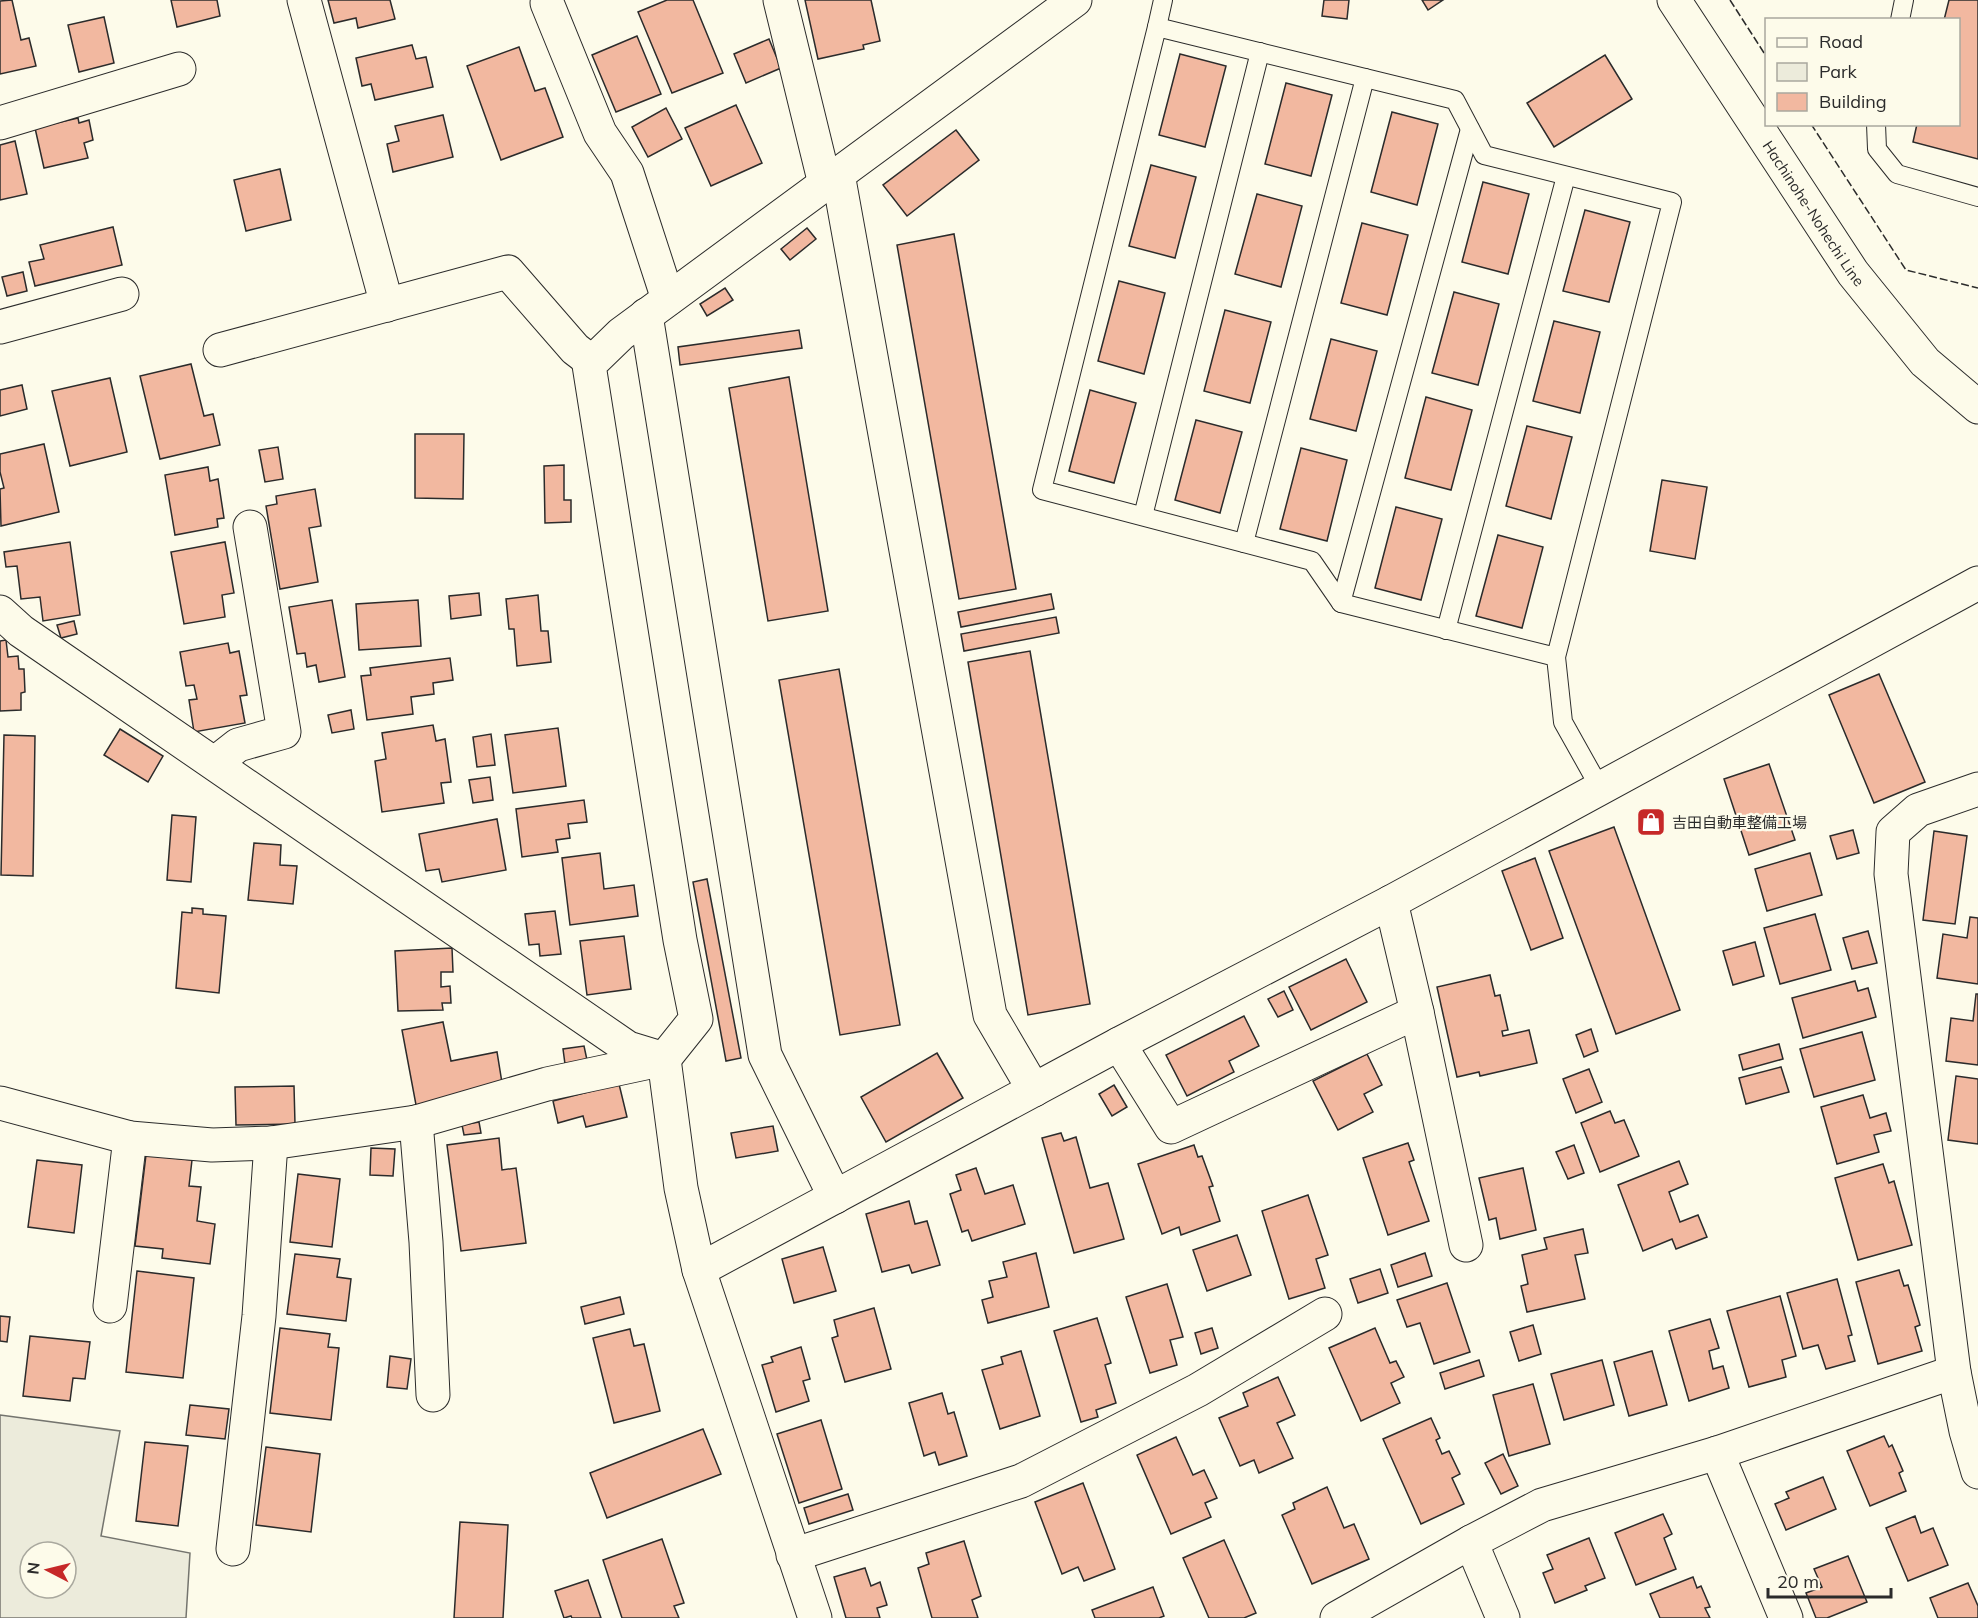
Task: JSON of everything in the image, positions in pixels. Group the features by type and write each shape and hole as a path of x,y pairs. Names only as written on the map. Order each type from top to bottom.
{"street":[{"path":"304,0 387,305"},
{"path":"780,0 832,179 990,1015 1034,1090"},
{"path":"0,1103 130,1138 212,1145 271,1143 416,1122 547,1084 663,1059 696,1018 680,940 589,365 621,334 1075,0"},
{"name":"Hachinohe-Nohechi Line","path":"1674,0 1853,273 1925,362 1978,407"},
{"path":"547,3 600,133 627,173 658,307 765,1055 835,1197"},
{"path":"0,123 179,69"},
{"path":"220,350 508,273 576,349 592,362"},
{"path":"0,327 122,294"},
{"path":"215,763 238,746 284,732 250,527"},
{"path":"699,1270 1119,1044 1391,902 1978,583"},
{"path":"0,612 21,631 628,1048 663,1059"},
{"path":"1978,789 1918,810 1893,832 1891,874 1954,1372 1966,1431 1978,1472"},
{"path":"1391,902 1417,1012 1466,1245"},
{"path":"1119,1044 1171,1127 1417,1012"},
{"path":"663,1059 681,1188 699,1270 815,1618"},
{"path":"416,1122 426,1242 433,1395"},
{"path":"110,1306 130,1138"},
{"path":"233,1549 259,1316 271,1143"},
{"path":"793,1555 1021,1481 1198,1390 1325,1314"},
{"path":"1337,1618 1471,1542 1542,1505 1717,1453 1954,1372"},
{"path":"1717,1453 1786,1618"},
{"path":"1471,1542 1503,1618"}],"lane":[{"path":"1163,0 1042,490 1312,561 1341,603 1556,657"},
{"path":"1157,27 1455,100 1484,154 1672,202 1556,657 1563,723 1600,788"},
{"path":"1143,516 1260,52"},
{"path":"1244,543 1365,78"},
{"path":"1876,126 1877,149 1897,174 1978,197"},
{"path":"1341,603 1470,129"},
{"path":"1446,630 1566,176"}],"green space":[{"path":"0,1415 120,1431 101,1536 190,1553 186,1618 0,1618"}],"building":[{"path":"12,0 21,40 29,38 36,66 0,74 0,1"},
{"path":"171,0 217,0 220,16 177,27"},
{"path":"328,0 390,0 395,19 358,28 356,18 334,23"},
{"path":"667,0 693,0 723,73 672,93 638,12"},
{"path":"805,0 871,0 880,41 863,45 864,49 818,59"},
{"path":"1324,0 1349,0 1347,19 1322,16"},
{"path":"1422,0 1443,0 1428,10"},
{"path":"1949,0 1978,0 1978,159 1913,142 1917,126 1960,126 1960,18 1944,18"},
{"path":"104,17 114,63 79,72 68,25"},
{"path":"637,36 661,94 616,112 592,55"},
{"path":"769,39 781,68 746,83 734,54"},
{"path":"412,45 416,59 426,57 433,87 375,100 371,84 362,86 356,58"},
{"path":"519,47 535,91 545,88 563,137 501,160 467,66"},
{"path":"1180,54 1226,66 1205,147 1159,135"},
{"path":"1605,55 1632,99 1554,147 1527,103"},
{"path":"1286,83 1332,95 1311,176 1265,164"},
{"path":"736,105 762,163 711,186 685,128"},
{"path":"666,108 682,139 648,157 632,127"},
{"path":"1392,112 1438,124 1417,205 1371,192"},
{"path":"443,115 453,157 393,172 387,144 399,141 395,126"},
{"path":"78,118 79,123 89,120 93,140 84,143 88,158 44,168 35,128"},
{"path":"956,130 979,160 907,216 883,185"},
{"path":"15,141 27,194 0,200 0,145"},
{"path":"1151,165 1196,177 1175,258 1129,246"},
{"path":"280,169 291,220 246,231 234,180"},
{"path":"1483,182 1529,194 1508,274 1462,262"},
{"path":"1257,194 1302,206 1281,287 1235,274"},
{"path":"1585,210 1630,222 1609,302 1563,291"},
{"path":"1362,223 1408,235 1387,315 1341,303"},
{"path":"113,227 122,265 35,286 29,262 44,259 40,245"},
{"path":"807,228 816,239 790,260 781,249"},
{"path":"954,234 1016,589 959,599 897,245"},
{"path":"23,272 27,291 7,296 2,277"},
{"path":"1119,281 1165,293 1144,374 1098,361"},
{"path":"725,288 733,300 707,316 700,304"},
{"path":"1454,292 1499,304 1478,385 1432,373"},
{"path":"1225,310 1271,322 1250,403 1204,391"},
{"path":"1554,321 1600,332 1580,413 1533,401"},
{"path":"799,330 802,348 680,365 678,347"},
{"path":"1331,339 1377,351 1356,431 1310,419"},
{"path":"191,364 204,416 213,414 220,445 160,459 140,376"},
{"path":"789,377 828,611 768,621 729,388"},
{"path":"110,378 127,452 70,466 52,391"},
{"path":"22,385 27,409 0,416 0,390"},
{"path":"1090,390 1136,403 1114,483 1069,471"},
{"path":"1426,397 1472,410 1451,490 1405,478"},
{"path":"1196,420 1242,432 1220,513 1175,500"},
{"path":"1527,426 1572,437 1551,519 1506,506"},
{"path":"415,434 464,434 463,499 415,498"},
{"path":"44,444 59,512 1,526 0,489 4,488 0,472 0,454"},
{"path":"278,447 283,479 265,482 259,450"},
{"path":"1301,448 1347,460 1327,541 1280,529"},
{"path":"564,465 564,500 571,500 571,522 545,523 544,466"},
{"path":"208,467 210,481 218,479 224,518 217,519 218,527 175,535 165,475"},
{"path":"1662,480 1707,487 1695,559 1650,551"},
{"path":"315,489 321,526 309,528 318,582 280,589 266,506 277,504 276,496"},
{"path":"1396,507 1442,519 1421,600 1375,588"},
{"path":"1498,535 1543,547 1522,628 1476,616"},
{"path":"70,542 80,615 43,621 40,597 21,599 17,566 6,567 4,552"},
{"path":"225,542 234,593 222,595 225,617 184,624 171,552"},
{"path":"479,593 481,615 451,619 449,596"},
{"path":"1051,594 1054,609 961,627 958,612"},
{"path":"538,595 541,631 548,631 551,662 517,666 514,629 509,629 506,599"},
{"path":"332,600 345,677 319,682 316,665 307,667 305,653 297,654 289,607"},
{"path":"418,600 421,646 359,650 356,604"},
{"path":"1056,617 1059,633 964,651 961,634"},
{"path":"74,621 77,634 61,638 57,625"},
{"path":"6,640 8,657 18,656 19,669 24,669 25,692 21,693 21,710 0,711 0,641"},
{"path":"228,643 230,653 239,651 247,695 240,696 245,723 194,732 189,700 197,699 194,685 186,686 180,652"},
{"path":"1030,651 1090,1004 1028,1015 968,662"},
{"path":"450,658 453,680 433,683 434,694 411,697 413,714 367,720 361,676 371,675 370,668"},
{"path":"839,669 900,1025 840,1035 779,680"},
{"path":"1879,674 1925,782 1874,803 1829,695"},
{"path":"351,710 354,729 332,733 328,715"},
{"path":"433,725 436,741 445,739 451,782 441,783 444,803 382,812 375,761 386,759 382,733"},
{"path":"558,728 566,786 513,793 505,735"},
{"path":"120,729 163,756 148,782 104,755"},
{"path":"491,734 495,765 477,767 473,737"},
{"path":"4,735 35,736 33,876 1,875"},
{"path":"1769,764 1795,840 1749,855 1724,779"},
{"path":"490,777 493,800 473,803 469,780"},
{"path":"584,800 587,822 568,824 570,838 556,840 558,852 522,857 516,809"},
{"path":"172,815 196,817 191,882 167,880"},
{"path":"497,819 506,870 442,882 439,869 426,871 419,834"},
{"path":"1614,827 1680,1010 1616,1034 1549,851"},
{"path":"1853,830 1859,853 1837,859 1830,836"},
{"path":"1934,831 1967,836 1955,924 1923,920"},
{"path":"254,843 281,845 280,865 297,866 293,904 248,900"},
{"path":"600,853 604,889 634,885 638,916 570,925 562,858"},
{"path":"1810,853 1822,895 1767,911 1755,869"},
{"path":"1535,858 1563,938 1531,950 1502,871"},
{"path":"707,879 741,1058 726,1061 693,882"},
{"path":"192,908 203,909 203,914 226,916 219,993 176,988 182,912 192,913"},
{"path":"555,911 561,954 540,956 539,944 529,945 525,914"},
{"path":"1815,914 1831,970 1780,984 1764,928"},
{"path":"1970,917 1978,918 1978,984 1937,978 1943,934 1967,938"},
{"path":"1868,931 1877,963 1852,969 1843,938"},
{"path":"624,936 631,989 587,995 580,941"},
{"path":"1755,942 1764,976 1733,985 1723,951"},
{"path":"452,948 453,972 441,972 441,987 450,986 451,1003 442,1003 443,1010 398,1011 395,951"},
{"path":"1346,959 1367,1002 1311,1030 1289,987"},
{"path":"1490,975 1495,996 1500,995 1508,1030 1502,1031 1503,1036 1529,1030 1537,1063 1480,1076 1479,1072 1457,1077 1437,987"},
{"path":"1855,981 1858,991 1868,988 1876,1017 1803,1038 1792,998"},
{"path":"1284,991 1293,1010 1278,1017 1268,999"},
{"path":"1976,994 1978,994 1978,1065 1946,1061 1951,1018 1973,1021"},
{"path":"1244,1016 1259,1046 1229,1061 1234,1072 1187,1096 1166,1055"},
{"path":"443,1022 451,1061 497,1052 503,1089 416,1105 402,1030"},
{"path":"1591,1029 1598,1051 1584,1057 1576,1035"},
{"path":"1862,1032 1875,1080 1814,1097 1800,1049"},
{"path":"1779,1044 1783,1059 1743,1070 1739,1055"},
{"path":"584,1046 587,1060 565,1064 563,1049"},
{"path":"937,1053 963,1098 886,1142 861,1097"},
{"path":"1367,1054 1382,1085 1364,1094 1373,1112 1338,1130 1313,1081"},
{"path":"1781,1067 1789,1092 1746,1104 1739,1078"},
{"path":"1589,1069 1602,1102 1576,1113 1563,1079"},
{"path":"1956,1076 1978,1079 1978,1144 1948,1140"},
{"path":"619,1084 627,1117 586,1127 583,1116 558,1123 553,1101"},
{"path":"1114,1085 1127,1107 1112,1116 1099,1094"},
{"path":"294,1086 295,1124 236,1125 235,1087"},
{"path":"1863,1095 1870,1118 1886,1113 1891,1131 1874,1135 1879,1152 1837,1164 1821,1107"},
{"path":"1610,1111 1615,1123 1624,1120 1639,1156 1600,1172 1581,1123"},
{"path":"479,1122 481,1133 464,1135 462,1125"},
{"path":"773,1126 778,1151 736,1158 731,1133"},
{"path":"1061,1133 1064,1141 1076,1137 1090,1188 1108,1183 1124,1239 1074,1253 1042,1138"},
{"path":"499,1138 502,1170 516,1168 526,1243 461,1251 447,1145"},
{"path":"1408,1143 1414,1160 1409,1162 1429,1221 1388,1235 1363,1158"},
{"path":"1194,1145 1198,1157 1202,1156 1213,1186 1209,1187 1220,1221 1181,1235 1179,1227 1162,1234 1138,1164"},
{"path":"1574,1145 1584,1173 1568,1179 1556,1152"},
{"path":"371,1148 395,1149 393,1176 370,1175"},
{"path":"146,1155 192,1160 189,1186 201,1187 197,1221 215,1224 210,1264 162,1258 163,1249 135,1246"},
{"path":"37,1160 82,1165 74,1233 28,1227"},
{"path":"1679,1161 1688,1184 1669,1192 1680,1222 1698,1215 1707,1237 1676,1249 1672,1239 1643,1251 1618,1185"},
{"path":"1883,1164 1889,1183 1894,1181 1912,1245 1858,1260 1835,1178"},
{"path":"976,1168 985,1194 1013,1185 1025,1224 972,1241 968,1230 962,1232 950,1194 961,1190 956,1175"},
{"path":"1523,1168 1536,1230 1500,1239 1496,1218 1489,1220 1479,1178"},
{"path":"298,1174 340,1179 332,1247 290,1242"},
{"path":"1308,1195 1328,1255 1316,1259 1325,1288 1289,1299 1262,1211"},
{"path":"909,1201 915,1224 927,1221 940,1265 912,1273 909,1265 882,1272 866,1214"},
{"path":"1583,1229 1588,1253 1575,1255 1585,1299 1527,1312 1521,1286 1528,1284 1522,1255 1547,1249 1544,1238"},
{"path":"1237,1235 1251,1275 1207,1291 1193,1250"},
{"path":"823,1247 836,1291 794,1303 782,1259"},
{"path":"1036,1253 1049,1307 988,1323 982,1300 993,1297 989,1281 1007,1277 1003,1262"},
{"path":"1425,1253 1432,1276 1398,1287 1391,1265"},
{"path":"295,1254 340,1259 337,1277 351,1279 346,1321 287,1314"},
{"path":"1380,1269 1388,1293 1358,1303 1350,1279"},
{"path":"1899,1270 1904,1286 1908,1285 1920,1325 1915,1327 1922,1351 1878,1364 1856,1282"},
{"path":"137,1271 194,1278 183,1378 126,1372"},
{"path":"1837,1279 1852,1335 1848,1336 1855,1361 1826,1369 1818,1345 1803,1349 1787,1293"},
{"path":"1447,1283 1470,1352 1434,1364 1420,1323 1407,1327 1397,1300"},
{"path":"1167,1284 1183,1337 1170,1340 1177,1365 1150,1373 1126,1297"},
{"path":"1780,1296 1796,1356 1782,1360 1786,1377 1749,1387 1727,1311"},
{"path":"620,1297 624,1314 585,1324 581,1307"},
{"path":"874,1308 891,1369 845,1382 832,1338 838,1336 834,1320"},
{"path":"0,1316 10,1317 7,1342 0,1341"},
{"path":"1097,1318 1111,1363 1105,1365 1116,1403 1096,1410 1098,1417 1081,1422 1054,1331"},
{"path":"1710,1319 1719,1348 1709,1351 1713,1369 1723,1366 1729,1388 1689,1401 1669,1331"},
{"path":"1533,1325 1541,1354 1519,1361 1510,1332"},
{"path":"280,1328 330,1334 328,1347 339,1348 331,1420 270,1413"},
{"path":"1212,1328 1218,1348 1201,1354 1195,1333"},
{"path":"1375,1328 1390,1363 1396,1361 1404,1377 1391,1383 1400,1403 1361,1421 1329,1348"},
{"path":"630,1329 634,1346 644,1344 660,1411 614,1423 593,1338"},
{"path":"30,1336 90,1342 85,1379 73,1378 70,1401 23,1396"},
{"path":"801,1347 810,1379 803,1381 809,1401 776,1412 762,1365 773,1362 771,1357"},
{"path":"1021,1351 1040,1416 1000,1429 982,1370 1003,1364 1001,1357"},
{"path":"1652,1351 1667,1405 1629,1416 1614,1362"},
{"path":"390,1356 411,1359 407,1389 387,1387"},
{"path":"1479,1360 1484,1376 1445,1389 1440,1373"},
{"path":"1602,1360 1614,1405 1564,1420 1551,1374"},
{"path":"1278,1377 1295,1415 1277,1423 1293,1458 1259,1473 1254,1460 1240,1466 1219,1418 1248,1406 1243,1393"},
{"path":"1533,1384 1550,1444 1509,1456 1493,1395"},
{"path":"942,1393 948,1414 954,1412 967,1456 939,1465 935,1452 924,1456 909,1403"},
{"path":"190,1405 229,1409 225,1439 186,1435"},
{"path":"1431,1418 1440,1438 1436,1440 1442,1454 1449,1451 1460,1474 1452,1478 1464,1504 1421,1524 1383,1439"},
{"path":"821,1420 842,1489 799,1503 777,1434"},
{"path":"703,1429 721,1474 607,1518 590,1473"},
{"path":"1884,1436 1889,1447 1892,1445 1903,1471 1899,1473 1906,1491 1870,1506 1847,1451"},
{"path":"1176,1437 1193,1475 1204,1470 1217,1498 1205,1503 1211,1517 1171,1534 1137,1455"},
{"path":"145,1442 188,1446 178,1526 136,1521"},
{"path":"266,1447 320,1454 311,1532 256,1525"},
{"path":"1503,1454 1518,1486 1501,1494 1485,1463"},
{"path":"1823,1477 1836,1509 1786,1530 1775,1504 1789,1498 1786,1492"},
{"path":"1083,1483 1115,1569 1084,1581 1078,1567 1062,1574 1035,1502"},
{"path":"1327,1487 1344,1528 1354,1524 1369,1559 1312,1584 1282,1515 1295,1509 1293,1503"},
{"path":"848,1494 853,1510 809,1524 804,1508"},
{"path":"1663,1514 1672,1534 1664,1538 1676,1569 1636,1585 1615,1533"},
{"path":"1915,1516 1921,1533 1933,1528 1948,1565 1908,1581 1886,1528"},
{"path":"460,1522 508,1525 503,1618 454,1618"},
{"path":"1589,1538 1605,1578 1585,1586 1587,1590 1555,1603 1543,1573 1553,1569 1547,1555"},
{"path":"662,1539 684,1603 674,1606 679,1618 622,1618 603,1560"},
{"path":"1224,1540 1256,1613 1244,1618 1209,1618 1183,1558"},
{"path":"964,1541 981,1596 972,1600 978,1618 932,1618 918,1568 929,1564 926,1553"},
{"path":"1848,1556 1867,1602 1827,1618 1816,1618 1806,1593 1822,1587 1814,1569"},
{"path":"865,1568 871,1586 880,1582 887,1605 877,1608 880,1618 846,1618 834,1577"},
{"path":"1693,1577 1697,1588 1701,1586 1710,1607 1705,1608 1710,1618 1660,1618 1650,1594"},
{"path":"588,1580 601,1618 572,1618 571,1616 564,1618 555,1591"},
{"path":"1968,1583 1978,1606 1978,1618 1938,1618 1930,1598"},
{"path":"1153,1587 1164,1616 1159,1618 1095,1618 1092,1610"}],"fence":[{"path":"1730,0 1765,54"},
{"path":"1812,126 1906,270 1978,288"}],"place":[{"name":"吉田自動車整備工場","path":"1651,822"}]}
